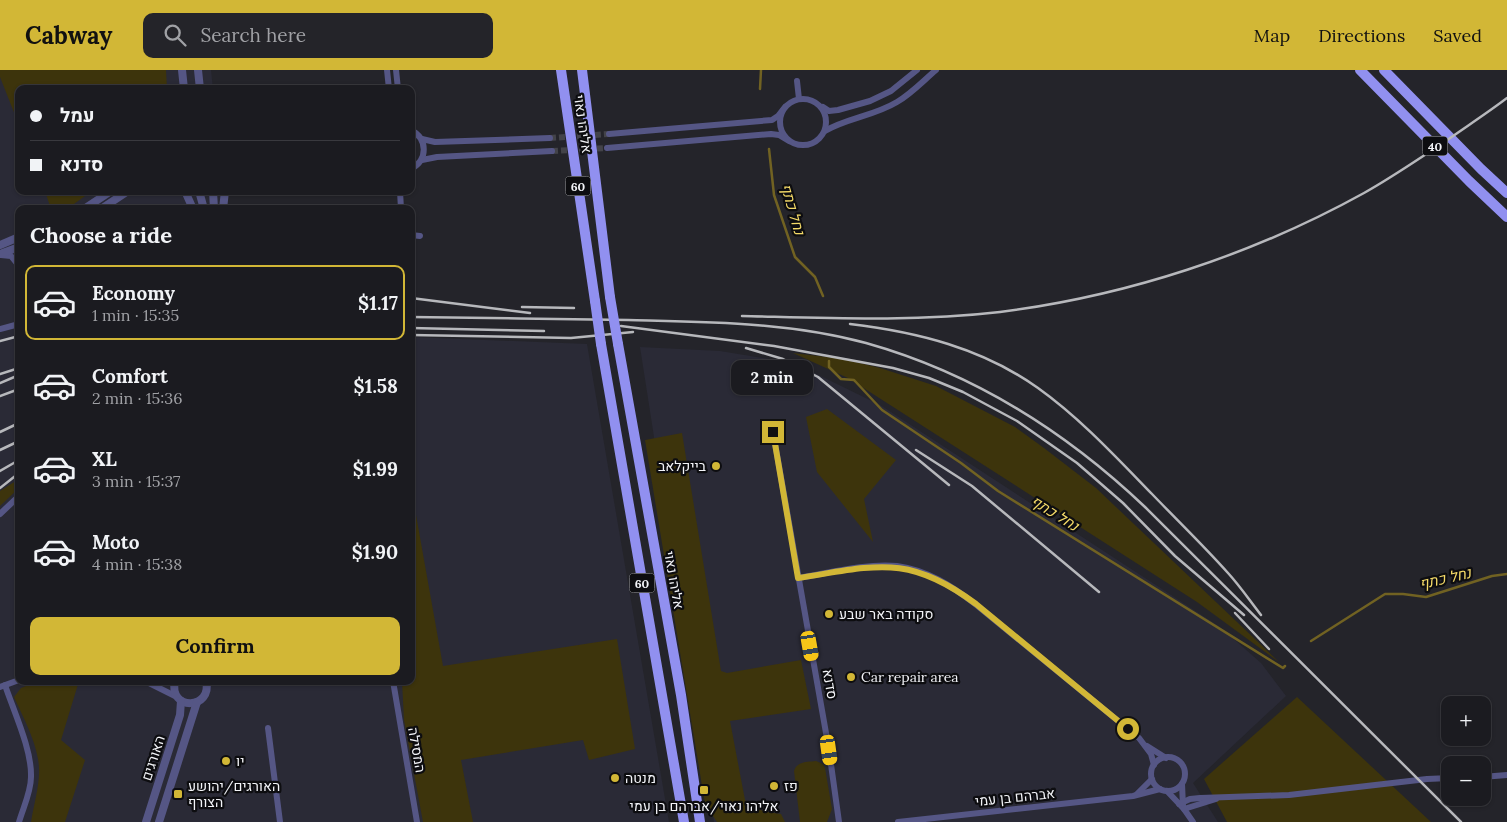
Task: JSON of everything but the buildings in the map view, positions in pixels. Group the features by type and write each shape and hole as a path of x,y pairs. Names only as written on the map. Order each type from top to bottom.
{"highway":[{"name":"אליהו נאוי","path":"561,70 601,344 684,822"},
{"name":"אליהו נאוי","path":"582,70 610,297 681,695 700,822"},
{"name":"40","path":"1384,70 1507,193"},
{"name":"40","path":"1361,72 1469,181 1507,216"},
{"path":"699,810 706,822"}],"street":[{"path":"180,85 182,70"},
{"path":"182,70 184,85"},
{"path":"387,70 388,85"},
{"path":"396,70 398,85"},
{"path":"610,134 772,120 785,107 799,99 807,99 829,111 838,110 870,101 891,91 917,70"},
{"path":"825,131 842,122 875,112 897,102 936,70"},
{"path":"797,81 799,99"},
{"path":"607,148 771,134 779,135 802,146 809,145 821,138 825,131 826,118 820,106"},
{"path":"785,107 780,121 781,128 789,141"},
{"path":"415,133 422,139 435,142 550,138"},
{"path":"422,139 424,149 422,160"},
{"path":"415,167 422,160 437,157 552,151"},
{"path":"89,205 100,195"},
{"path":"90,205 105,195"},
{"path":"107,205 122,195"},
{"path":"401,195 402,205"},
{"path":"402,200 403,195"},
{"path":"415,235 420,236"},
{"path":"0,245 15,239"},
{"path":"0,254 15,248"},
{"path":"0,254 11,256 15,261"},
{"path":"0,329 15,325"},
{"name":"סדנא","path":"773,432 829,750 839,822"},
{"path":"0,514 15,500"},
{"path":"798,578 882,566 897,566 930,575 959,591 976,604 1139,738 1146,746 1166,758"},
{"path":"15,681 2,686 27,750 30,765 30,785 19,822"},
{"path":"153,685 186,703 197,702"},
{"path":"174,685 179,699"},
{"name":"האורגים","path":"159,822 197,702 205,695 207,685"},
{"name":"המסילה","path":"394,685 417,822"},
{"name":"האורגים","path":"146,822 180,715 179,699"},
{"path":"268,728 280,822"},
{"path":"1146,746 1154,765"},
{"path":"1133,796 1152,779 1154,765 1161,759 1175,759 1183,765 1185,775 1182,784 1182,805"},
{"path":"1491,776 1507,775"},
{"path":"1182,805 1225,797 1289,795 1441,778"},
{"path":"1152,779 1182,805 1192,822"},
{"path":"1164,790 1176,790 1182,784"},
{"name":"אברהם בן עמי","path":"898,822 1133,796 1164,790"}],"shaded area":[{"path":"0,70 211,70 213,85 15,85 15,195 222,195 223,205 15,205 15,685 415,685 415,337 587,344 669,822 0,822"},
{"path":"0,70 166,70 167,85 15,85 15,115 0,77"},
{"path":"46,195 86,195 73,205 50,205"},
{"path":"640,347 720,351 794,363 880,405 1220,627 1261,663 1286,696 1193,783 1218,822 714,822"},
{"path":"793,353 843,359 880,368 936,386 1015,427 1096,488 1279,662 1197,602 848,378"},
{"path":"827,409 896,460 864,499 873,542 817,472 806,417"},
{"path":"682,433 721,671 727,673 801,660 811,709 730,721 745,800 757,809 781,814 785,822 717,822 705,804 645,440"},
{"path":"15,482 15,492 0,506 0,491"},
{"path":"415,509 443,666 617,639 635,749 589,760 583,740 461,760 473,822 423,822 404,720 402,685 415,685"},
{"path":"28,685 78,685 61,740 85,760 65,822 31,822 39,767 31,735 14,697 21,688"},
{"path":"1297,697 1431,822 1227,822 1204,779"},
{"path":"816,761 823,764 825,768 832,809 827,822 800,822 794,771 800,764"}],"waterway":[{"name":"נחל כתף","path":"760,89 761,70"},
{"name":"נחל כתף","path":"769,149 774,195 795,257 815,277 823,296"},
{"name":"נחל כתף","path":"829,361 829,367 841,379 854,380 882,410 961,463 998,491 1283,668 1285,666"},
{"name":"נחל כתף","path":"1311,641 1385,594 1426,597 1492,576 1507,574"}],"tunnel":[{"path":"550,138 609,134"},
{"path":"552,151 607,148"}],"railway":[{"path":"742,316 871,318 968,315 1047,305 1141,284 1233,254 1278,236 1321,215 1394,175 1507,98"},
{"path":"415,299 530,313"},
{"path":"522,307 574,308"},
{"path":"415,317 688,321 778,327 837,336 866,343 905,356 980,388 1050,430 1114,479 1145,507 1461,822"},
{"path":"850,324 924,337 972,352 1017,374 1038,388 1083,425 1125,466 1219,563 1261,615"},
{"path":"621,326 774,346 893,368 929,378 963,392 1017,421 1077,463 1123,503 1175,556 1244,615"},
{"path":"415,328 544,331"},
{"path":"415,335 571,338 633,332"},
{"path":"0,341 15,337"},
{"path":"746,348 783,359 818,377 949,485"},
{"path":"0,374 15,369"},
{"path":"0,383 15,377"},
{"path":"0,396 15,390"},
{"path":"0,432 15,425"},
{"path":"0,450 15,443"},
{"path":"916,450 972,486 1099,592"},
{"path":"0,471 15,462"},
{"path":"0,488 15,476"},
{"path":"1235,613 1269,649"}],"place":[{"name":"בייקלאב","path":"716,466"},
{"name":"סקודה באר שבע","path":"829,614"},
{"name":"Car repair area","path":"851,677"},
{"name":"יו","path":"226,761"},
{"name":"מנטה","path":"615,778"},
{"name":"פז","path":"774,786"},
{"name":"אליהו נאוי/אברהם בן עמי","path":"704,790"},
{"name":"האורגים/יהושע הצורף","path":"178,794"}],"route":[{"path":"773,432 798,578 882,566 897,566 930,575 959,591 976,604 1128,729"}]}
